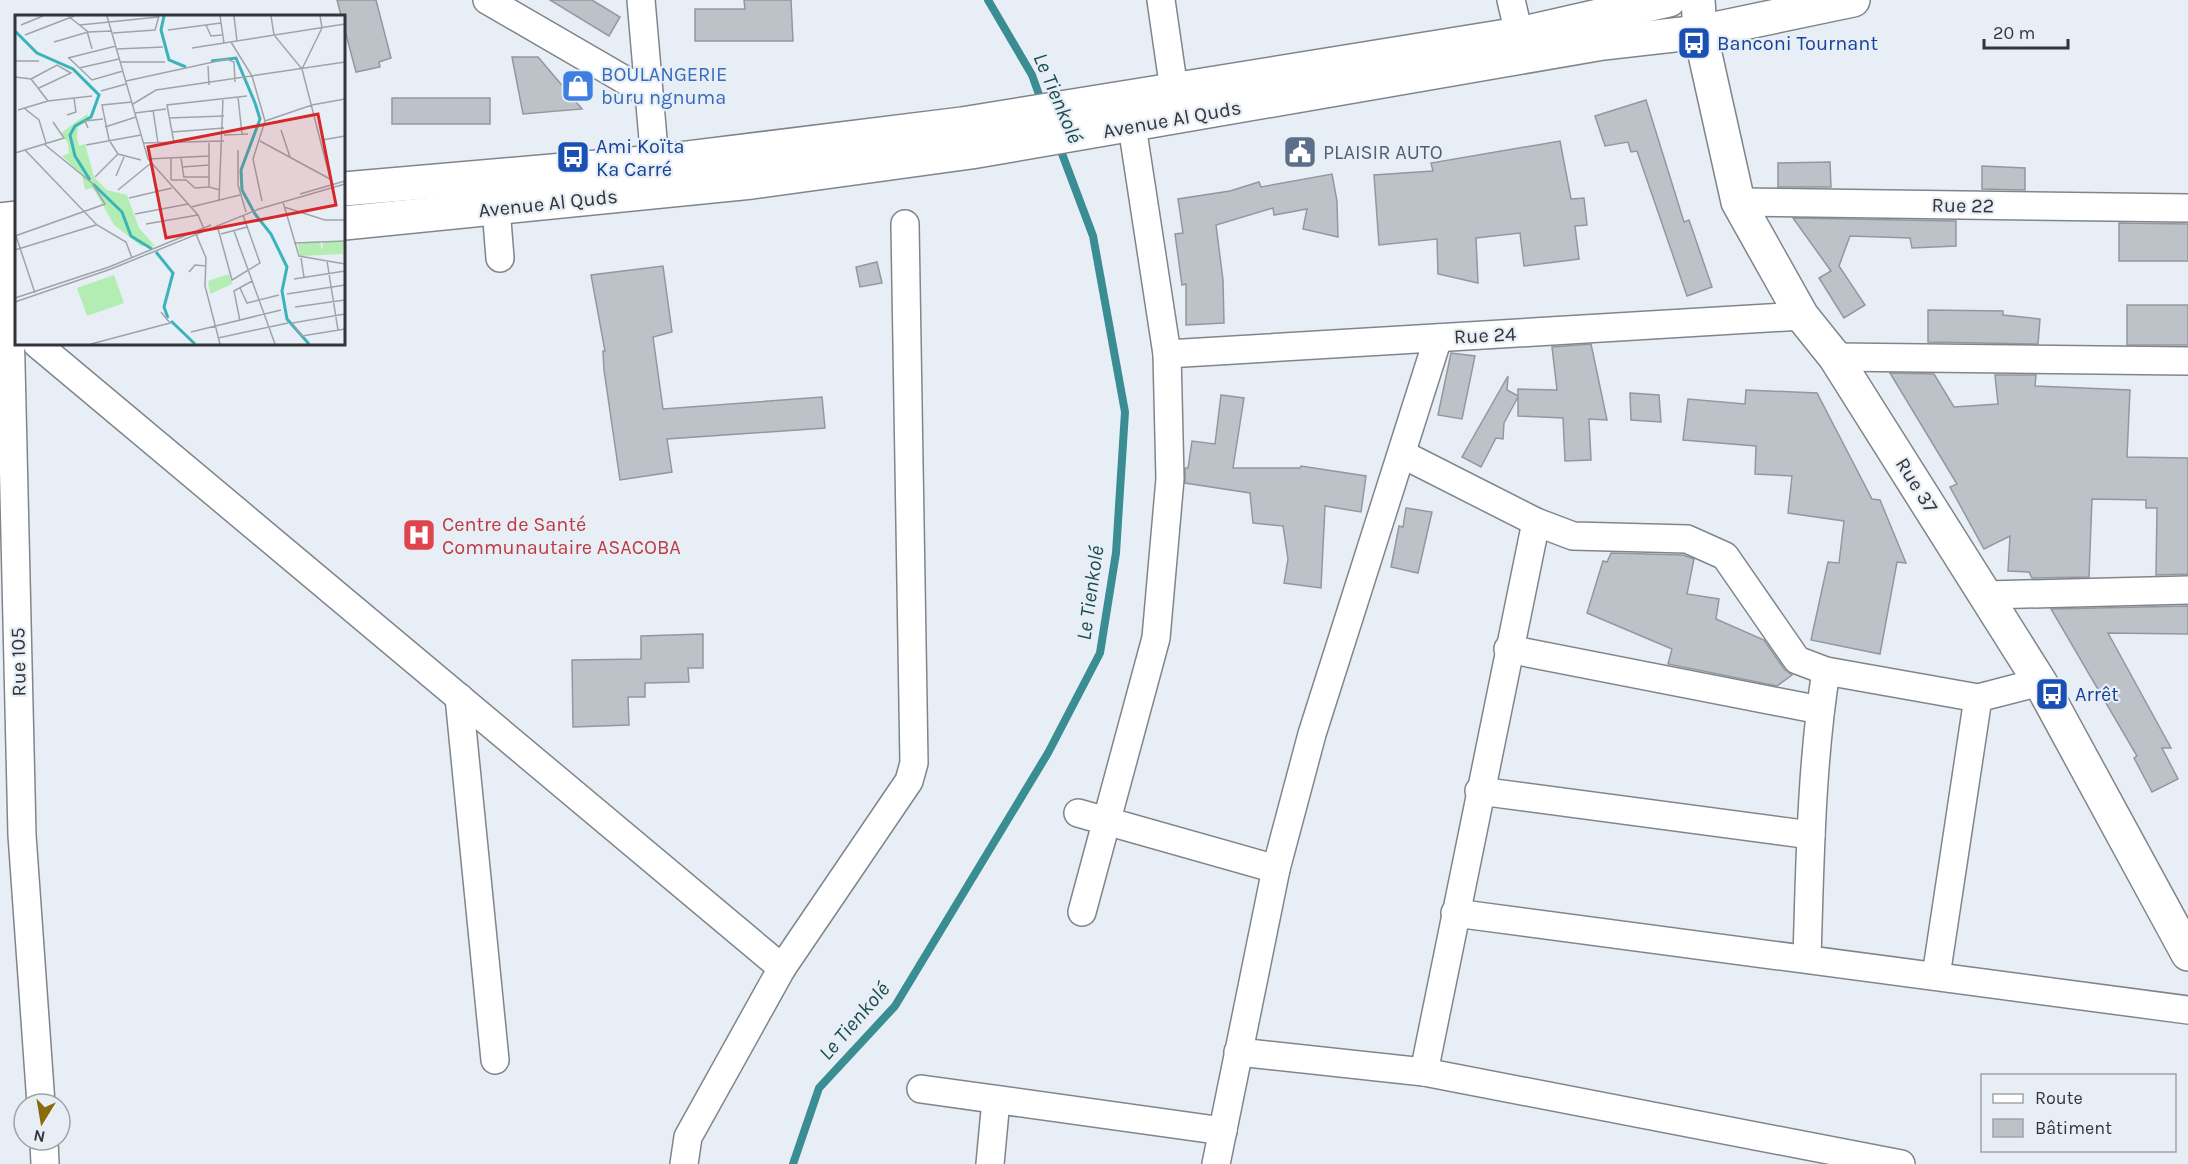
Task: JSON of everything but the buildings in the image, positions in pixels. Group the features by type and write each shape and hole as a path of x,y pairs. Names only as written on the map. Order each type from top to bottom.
{"main road":[{"name":"Avenue Al Quds","path":"345,223 752,182 967,138 1084,119 1174,90 1519,34 1669,0"},
{"name":"Rue 37","path":"1698,0 1700,32 1738,202 1802,316 1835,357 2040,682 2188,954"},
{"name":"Avenue Al Quds","path":"1084,119 1132,126 1603,43 1700,32 1853,0"},
{"name":"Avenue Al Quds","path":"345,189 967,138"}],"street":[{"path":"487,0 649,94"},
{"path":"641,0 656,162"},
{"path":"1161,0 1174,90"},
{"path":"1511,0 1519,34"},
{"path":"1082,912 1156,638 1170,479 1167,354 1132,126"},
{"name":"Rue 22","path":"1738,202 2188,208"},
{"path":"496,208 500,258"},
{"name":"Rue 105","path":"7,219 13,324 11,834 40,1092"},
{"path":"684,1164 688,1137 783,968 909,781 914,763 905,224"},
{"name":"Rue 24","path":"1167,354 1802,316"},
{"path":"1216,1164 1276,869 1312,734 1438,338"},
{"path":"37,345 783,968"},
{"path":"1835,357 2188,361"},
{"path":"1402,454 1536,522 1573,536 1687,539 1705,544 1725,556 1797,660 1826,671 1978,698 2040,682"},
{"path":"1424,1072 1508,649 1536,522"},
{"path":"1987,595 2188,591"},
{"path":"1508,649 1820,710"},
{"path":"1808,958 1811,835 1820,710 1826,671"},
{"path":"459,697 495,1060"},
{"path":"1936,976 1978,698"},
{"path":"1479,792 1811,835"},
{"path":"1078,813 1276,869"},
{"path":"1455,913 2188,1010"},
{"path":"1238,1052 1424,1072 1863,1161 1900,1164"},
{"path":"921,1089 1223,1131"},
{"path":"990,1164 996,1100"}],"waterway":[{"name":"Le Tienkolé","path":"988,0 1032,75 1042,103"},
{"name":"Le Tienkolé","path":"793,1164 819,1088 895,1006 1048,753 1100,653 1116,553 1125,412 1093,236 1058,143"}],"place":[{"name":"Banconi Tournant","path":"1694,43"},
{"name":"BOULANGERIE buru ngnuma","path":"578,86"},
{"name":"PLAISIR AUTO","path":"1300,152"},
{"name":"Ami Koïta Ka Carré","path":"573,157"},
{"name":"Centre de Santé Communautaire ASACOBA","path":"419,535"},
{"name":"Arrêt","path":"2052,694"}]}
